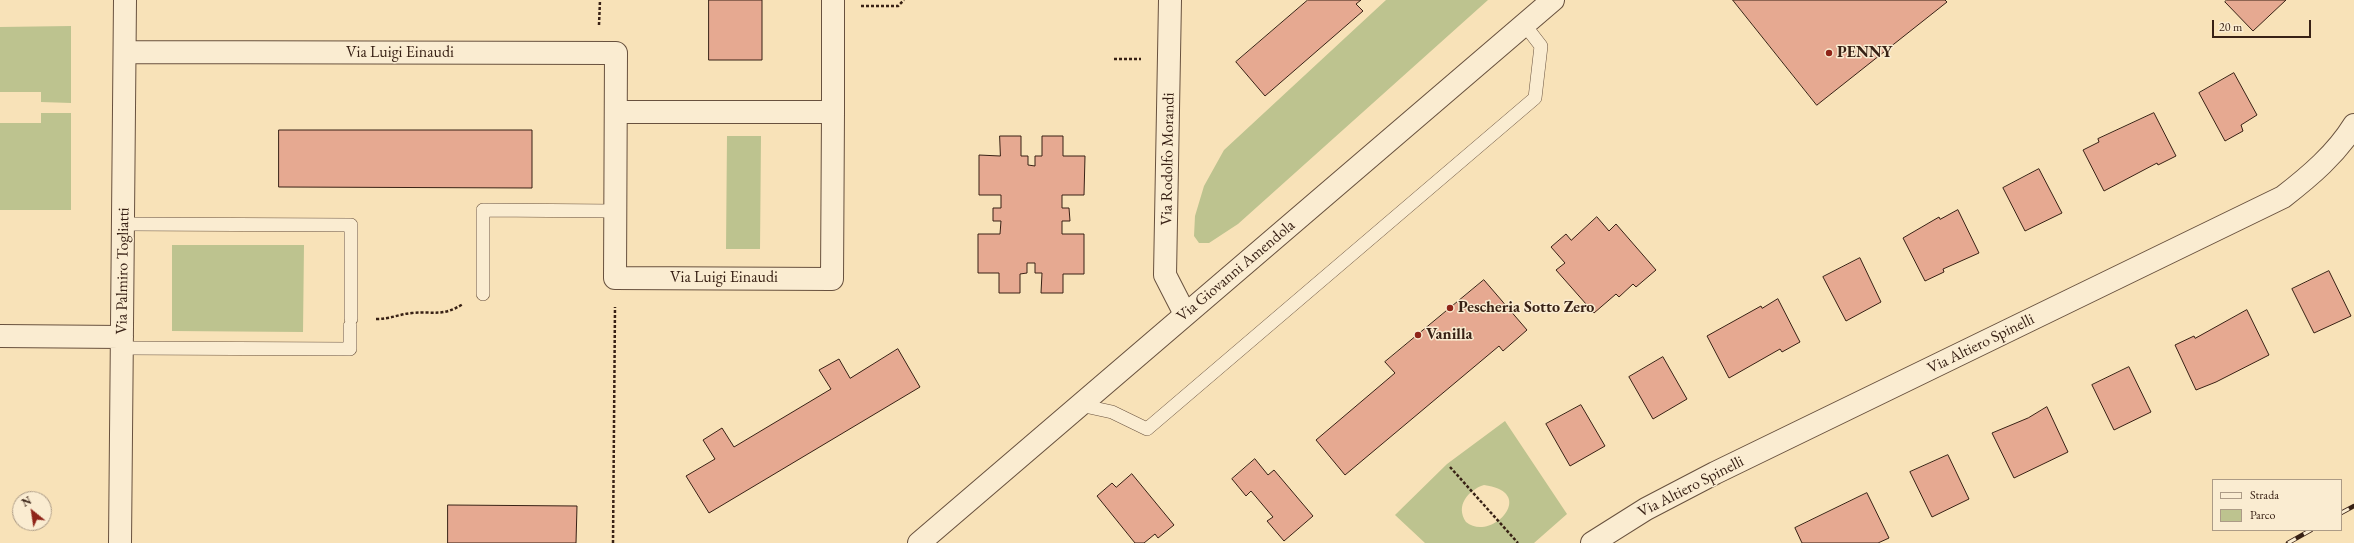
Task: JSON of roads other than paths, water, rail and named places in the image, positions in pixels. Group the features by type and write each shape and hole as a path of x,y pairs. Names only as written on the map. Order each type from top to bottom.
{"street":[{"name":"Via Palmiro Togliatti","path":"120,543 125,0"},
{"name":"Via Rodolfo Morandi","path":"1170,0 1165,275 1185,314"},
{"name":"Via Giovanni Amendola","path":"919,543 1553,0"},
{"name":"Via Luigi Einaudi","path":"125,52 616,53 615,278 832,279 833,3"},
{"path":"616,112 833,112"},
{"name":"Via Altiero Spinelli","path":"1592,543 1646,508 1715,473 2283,197 2310,176 2332,155 2354,125"},
{"path":"0,336 122,343"}],"lane":[{"path":"1080,405 1112,412 1147,429 1535,98 1541,46 1524,24"},
{"path":"483,294 483,210 616,211"},
{"path":"122,343 350,349 351,225 123,224"}],"railway":[{"path":"2342,512 2354,506"},
{"path":"2288,543 2309,531"}],"place":[{"name":"PENNY","path":"1829,53"},
{"name":"Pescheria Sotto Zero","path":"1450,308"},
{"name":"Vanilla","path":"1418,335"}]}
